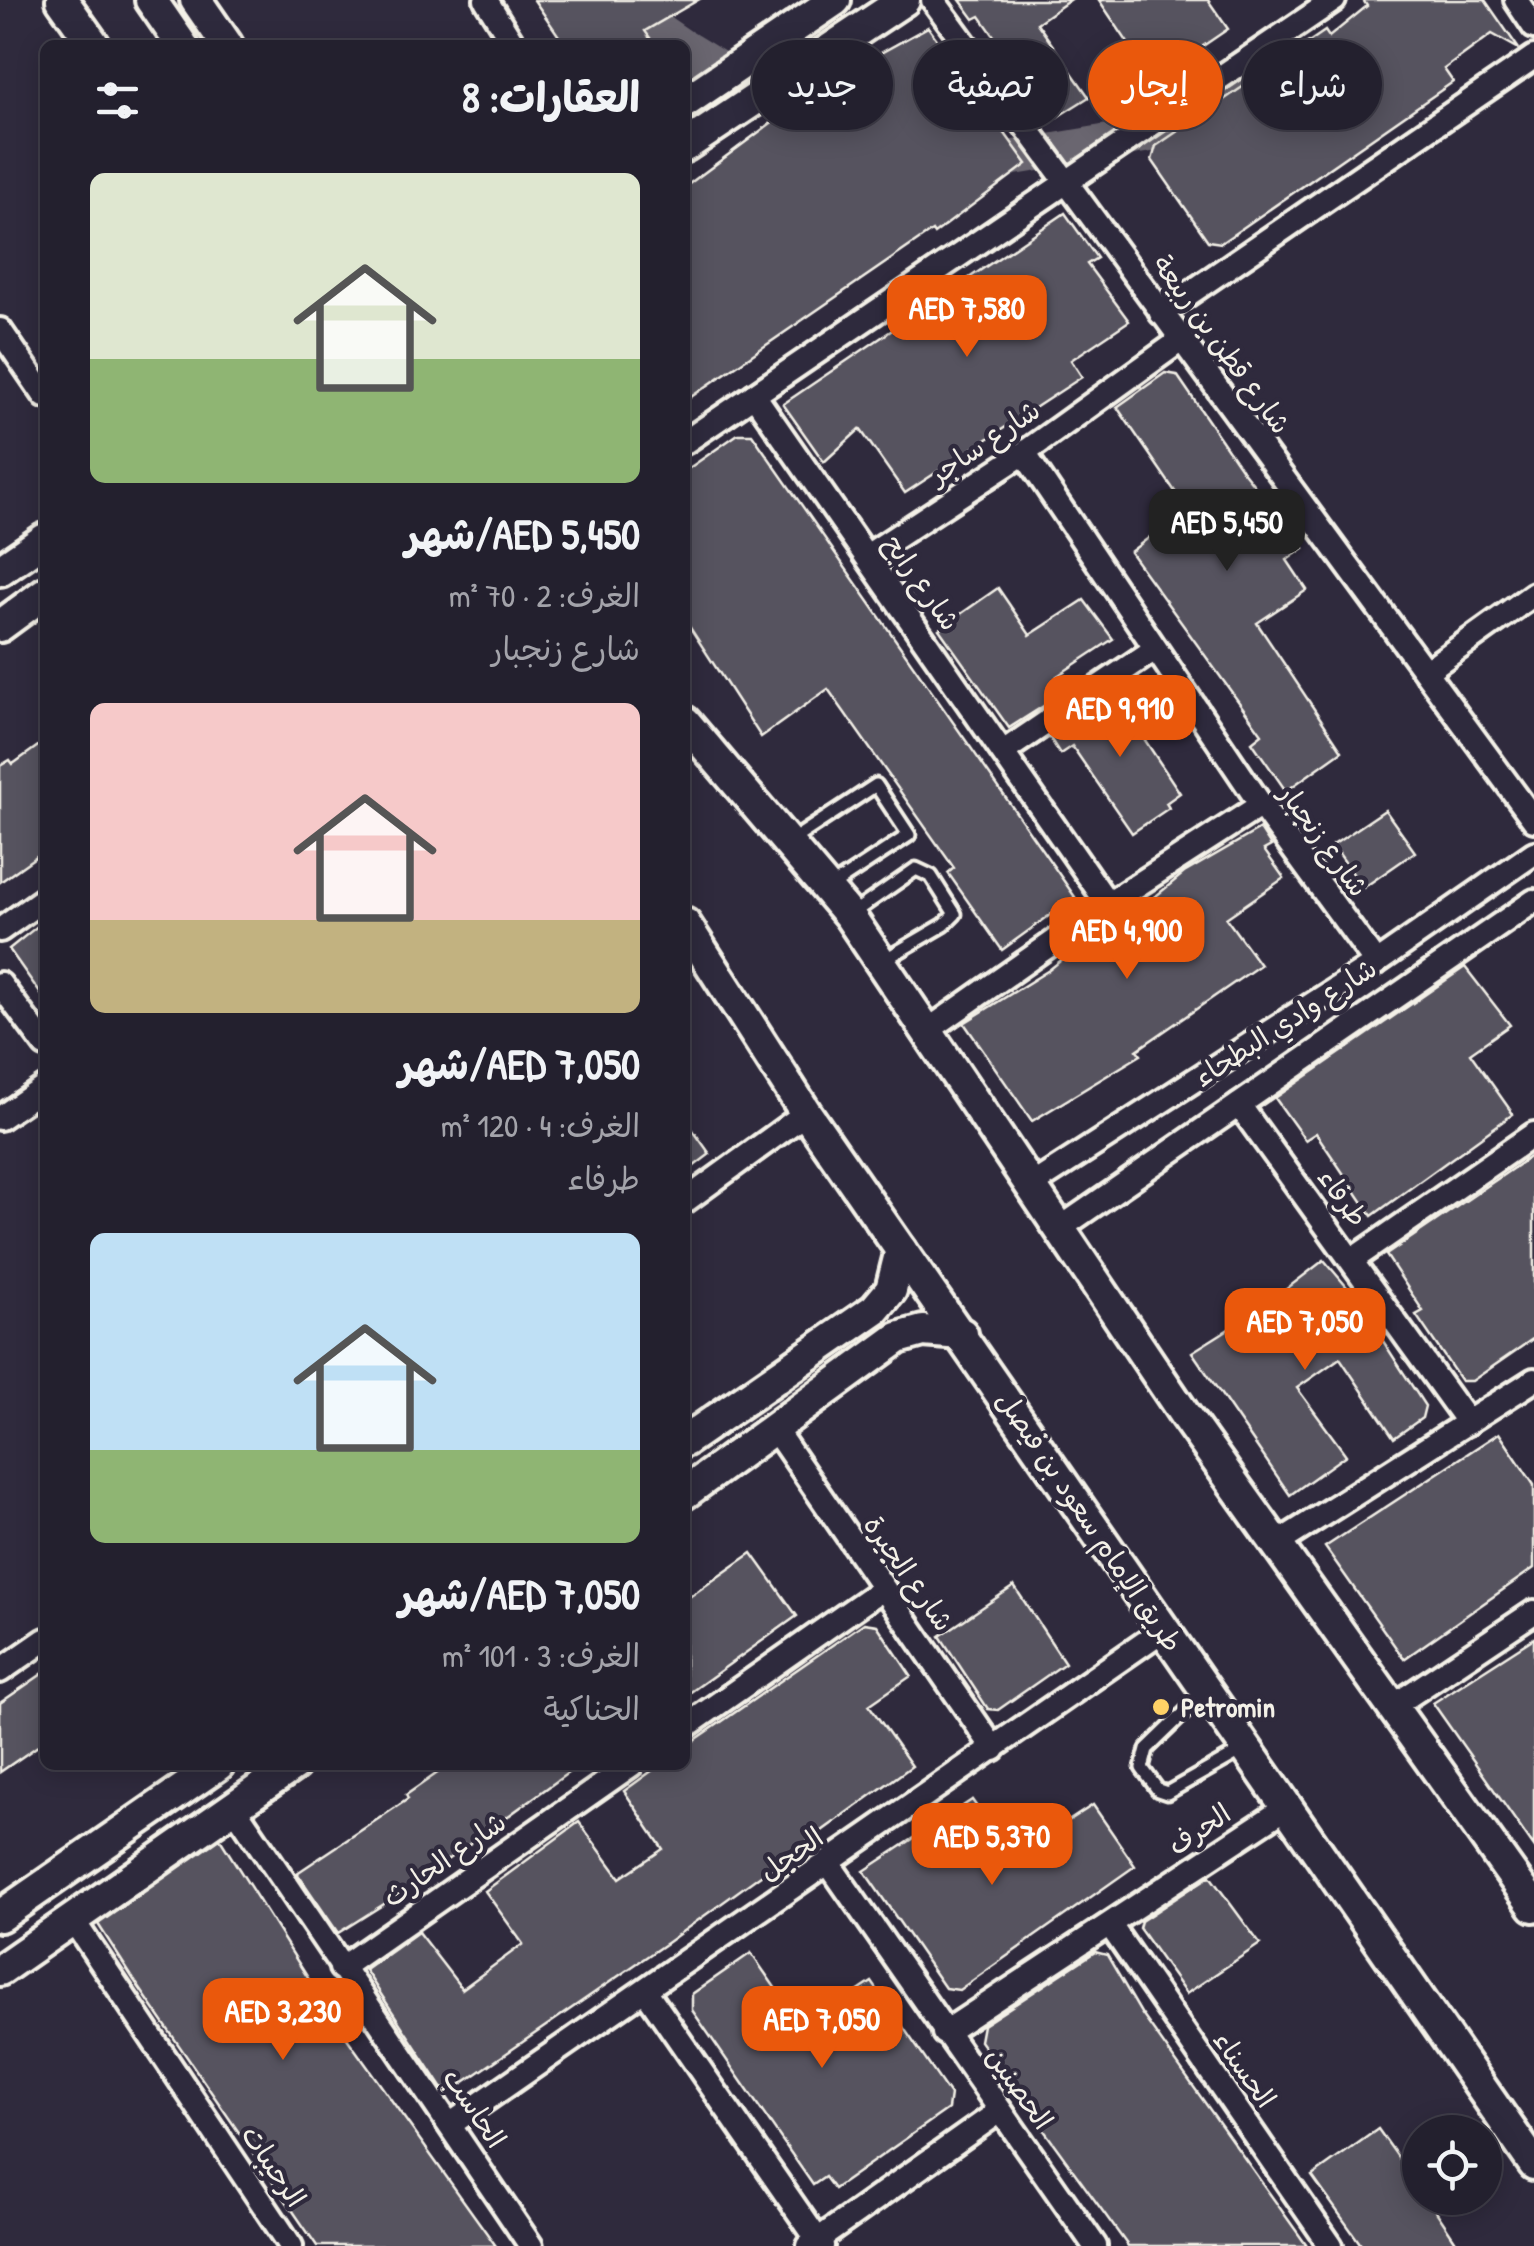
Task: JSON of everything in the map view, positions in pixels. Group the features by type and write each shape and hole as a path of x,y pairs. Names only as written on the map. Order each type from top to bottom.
{"main road":[{"path":"62,0 90,40"},
{"path":"151,0 179,40"},
{"path":"196,0 224,40"},
{"path":"690,99 834,0"},
{"path":"690,143 904,0"},
{"path":"0,570 40,542"},
{"path":"0,626 40,597"},
{"path":"690,728 850,916 1274,1545 1534,1906"},
{"name":"طريق الإمام سعود بن فيصل","path":"690,932 806,1113 1534,2164"},
{"path":"690,1438 875,1309 891,1290 901,1250"},
{"path":"690,1490 898,1338 923,1331 962,1334"},
{"path":"0,1916 211,1770"},
{"path":"0,1970 287,1770"},
{"path":"38,1889 68,1923"}],"street":[{"path":"486,0 511,40"},
{"name":"شارع قطن بن ربيعة","path":"933,0 1428,670 1534,820"},
{"path":"690,439 1334,0"},
{"path":"1516,0 1534,28"},
{"path":"1161,313 1534,56"},
{"path":"0,330 40,389"},
{"name":"شارع ساجر","path":"868,556 1024,453 1181,340"},
{"name":"شارع رابح","path":"754,395 1108,904"},
{"name":"شارع زنجبار","path":"1024,453 1261,805 1376,963"},
{"path":"1428,670 1534,594"},
{"path":"1003,752 1155,649"},
{"path":"927,1031 1108,904 1261,805"},
{"name":"شارع وادي البطحاء","path":"1032,1186 1376,963 1534,853"},
{"name":"شارع وادي البطحاء","path":"1062,1226 1534,901"},
{"path":"0,930 40,902"},
{"path":"0,984 40,1038"},
{"path":"0,1118 40,1090"},
{"name":"طرفاء","path":"1239,1104 1468,1423"},
{"path":"690,1197 806,1113"},
{"path":"1352,1260 1534,1134"},
{"path":"1274,1545 1534,1380"},
{"name":"شارع الجيرة","path":"775,1430 994,1749"},
{"path":"690,1723 882,1588"},
{"path":"1392,1706 1534,1612"},
{"name":"الحجل","path":"451,2124 647,1993 1163,1630"},
{"path":"0,1671 40,1643"},
{"name":"شارع الحارث","path":"341,1968 623,1770"},
{"name":"الحاسب","path":"234,1807 531,2246"},
{"name":"الحرف","path":"944,2033 1286,1807"},
{"name":"الحصنين","path":"829,1864 1095,2246"},
{"name":"الرحيبات","path":"68,1923 291,2246"},
{"name":"الحسناء","path":"1110,1925 1331,2246"},
{"path":"647,1993 816,2244 1000,2111"}],"lane":[{"path":"788,843 876,785 909,835 827,889"},
{"path":"850,916 916,869 931,876 955,914 944,926 880,962"},
{"path":"1206,1692 1147,1750 1142,1768 1158,1790 1167,1793 1246,1748"}],"building":[{"path":"534,0 698,0 645,31 650,38 647,40 562,40"},
{"path":"960,0 1070,0 1037,23 1049,40 997,40 980,16 974,19"},
{"path":"1099,0 1208,0 1228,29 1212,40 1126,40"},
{"path":"1363,0 1485,0 1519,49 1492,34 1444,69 1453,82 1221,243 1208,241 1152,160 1156,146 1180,130 1223,130 1223,100 1243,87 1243,130 1382,130 1382,40 1312,40 1325,31 1329,37 1367,6"},
{"path":"928,27 937,40 913,40 913,130 1002,130 1027,164 934,234 932,231 690,398 690,183 762,130 893,130 893,46"},
{"path":"1068,67 1088,96 1068,110"},
{"path":"1065,213 1097,258 1087,264 1129,321 1071,360 1082,377 905,493 860,429 824,462 783,404"},
{"path":"1165,373 1177,375 1242,470 1304,548 1287,560 1307,590 1257,623 1342,751 1286,791 1252,742 1262,734 1130,552 1187,509 1117,407"},
{"path":"738,434 752,434 1075,897 1002,950 948,873 954,868 828,689 761,737 690,628 690,468"},
{"path":"998,588 1030,635 1084,600 1113,639 1057,676 1067,691 1009,728 939,629"},
{"path":"1128,685 1141,703 1127,713 1180,793 1166,803 1169,808 1132,833 1072,746 1060,754 1050,738"},
{"path":"40,745 40,854 0,882 0,766 10,760 13,764"},
{"path":"1385,810 1415,852 1363,888 1333,845"},
{"path":"1260,829 1271,846 1264,850 1284,878 1226,918 1260,965 1137,1050 1141,1055 1032,1121 964,1023 1049,970 1116,916 1129,908 1134,914 1184,873"},
{"path":"40,924 40,993 9,949"},
{"path":"1465,967 1510,1025 1470,1053 1513,1114 1372,1216 1316,1133 1305,1140 1275,1098"},
{"path":"690,1126 710,1154 690,1169"},
{"path":"1534,1154 1534,1338 1472,1381 1461,1381 1416,1315 1423,1311 1386,1255"},
{"path":"1324,1260 1352,1293 1425,1406 1422,1418 1394,1438 1340,1358 1297,1388 1346,1455 1290,1495 1192,1352 1259,1310"},
{"path":"1499,1433 1534,1485 1534,1568 1404,1659 1325,1547"},
{"path":"752,1553 797,1616 690,1692 690,1596"},
{"path":"1014,1586 1065,1663 998,1710 988,1709 940,1636"},
{"path":"864,1623 877,1625 911,1676 869,1705 912,1766 668,1942 453,2090 443,2089 365,1970 418,1932 462,1989 523,1944 485,1891 579,1822 620,1878 663,1849 624,1791 653,1770 690,1770 690,1744"},
{"path":"1534,1638 1534,1847 1433,1703"},
{"path":"40,1675 40,1744 0,1772 0,1703"},
{"path":"442,1770 572,1770 400,1894 338,1933 297,1873 408,1799 406,1795"},
{"path":"972,1800 1013,1857 1093,1805 1135,1866 959,1990 945,1988 864,1871"},
{"path":"220,1839 339,2027 496,2246 317,2246 134,1980 98,1924"},
{"path":"1210,1876 1260,1944 1186,1994 1139,1928 1141,1921"},
{"path":"1095,1952 1107,1955 1141,2013 1307,2246 1128,2246 1022,2100 980,2041 983,2025"},
{"path":"751,1953 803,2028 872,1982 950,2095 948,2109 834,2189 825,2177 813,2185 692,2010 692,1994"},
{"path":"1378,2129 1402,2163 1402,2215 1438,2215 1459,2246 1362,2246 1312,2176"}],"waterway":[{"path":"615,0 673,40"},
{"path":"690,51 752,89"},
{"path":"975,164 1159,133 1243,95"}],"place":[{"name":"Petromin","path":"1161,1707"}]}
